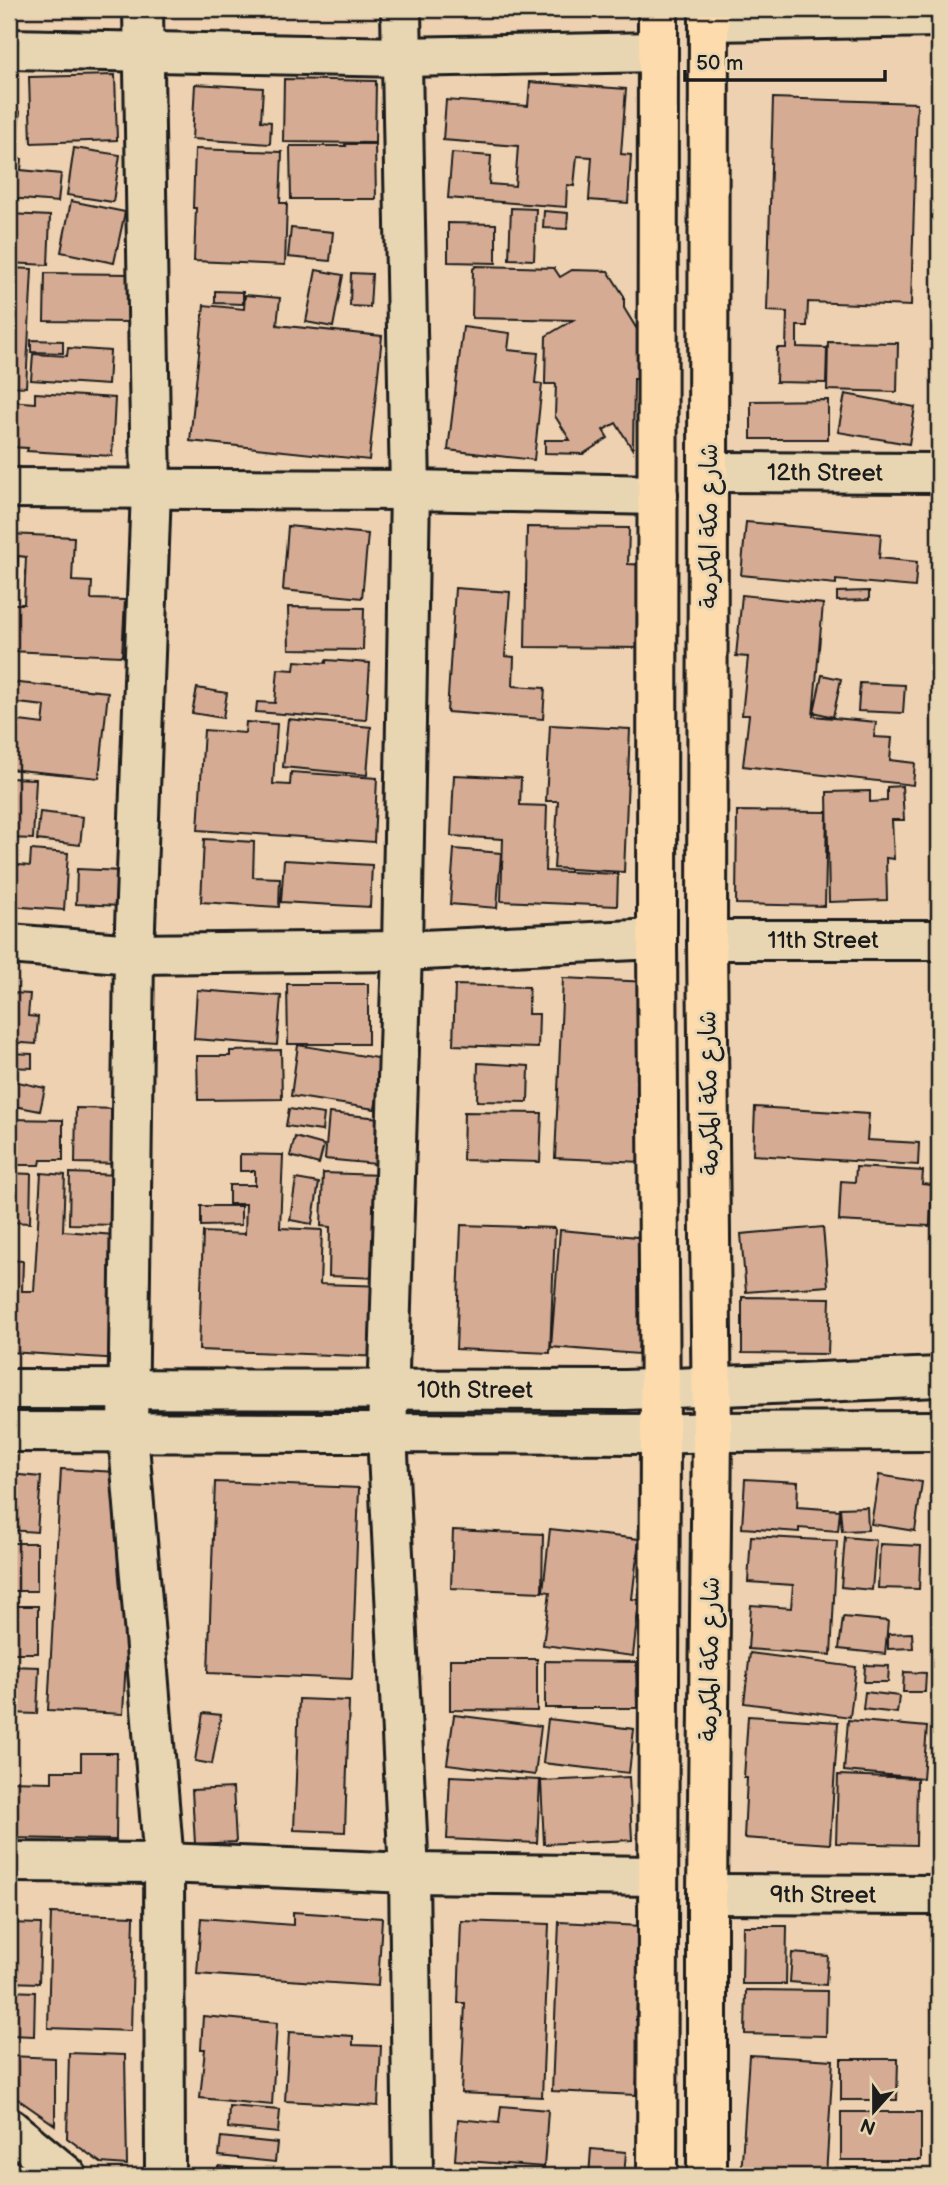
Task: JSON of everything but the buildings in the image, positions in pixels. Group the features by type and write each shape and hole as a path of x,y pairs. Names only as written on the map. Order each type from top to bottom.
{"main road":[{"name":"شارع مكة المكرمة","path":"657,2176 660,1434 657,939 658,9"},
{"name":"شارع مكة المكرمة","path":"707,2176 712,1432 707,940 709,15"}],"street":[{"path":"143,9 151,490 134,954 128,1433 164,1863 165,2176"},
{"path":"401,9 410,490 402,951 387,1434 409,1873 413,2176"},
{"path":"709,15 939,17"},
{"path":"9,49 401,57 658,52"},
{"name":"12th Street","path":"709,472 939,473"},
{"path":"9,488 410,490 658,495"},
{"path":"9,944 134,954 402,951 657,939"},
{"name":"11th Street","path":"707,940 939,940"},
{"name":"10th Street","path":"9,1389 660,1389 939,1377"},
{"name":"10th Street","path":"9,1433 660,1434 939,1431"},
{"path":"9,1861 164,1863 409,1873 657,1876"},
{"name":"9th Street","path":"707,1894 939,1895"},
{"path":"9,2128 67,2176"}]}
